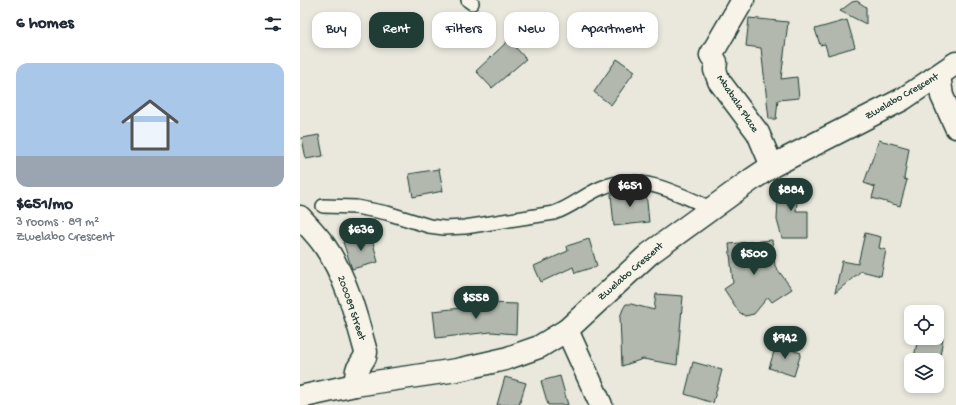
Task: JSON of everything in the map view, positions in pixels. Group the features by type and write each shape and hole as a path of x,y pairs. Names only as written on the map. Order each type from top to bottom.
{"street":[{"name":"Mbabala Place","path":"743,0 711,55 716,62 715,70 719,81 758,133 772,166"},
{"name":"Zwelabo Crescent","path":"300,397 355,385 457,370 505,359 539,347 567,330 649,254 772,166 903,98 947,69"},
{"path":"947,69 942,96 956,127"},
{"name":"200089 Street","path":"300,217 324,245 335,263 349,296 366,352 365,357 357,370 355,385"},
{"path":"567,330 601,405"}],"lane":[{"path":"323,206 356,207 387,213 429,226 444,228 465,227 554,212 566,209 600,188 614,184 643,183 678,193 712,208"}],"building":[{"path":"857,1 866,7 866,24 840,11 852,2"},
{"path":"749,18 788,22 781,79 797,77 799,98 778,100 776,119 769,119 761,48 746,46"},
{"path":"847,20 855,47 828,55 825,44 820,45 815,29"},
{"path":"504,45 504,48 516,48 526,59 492,88 476,71"},
{"path":"617,59 635,71 611,105 594,92"},
{"path":"319,135 323,156 306,159 302,138"},
{"path":"879,140 909,148 904,179 907,180 900,206 872,198 875,187 864,183"},
{"path":"439,169 443,191 413,197 409,174"},
{"path":"788,179 794,180 799,185 796,211 808,211 808,238 782,238 777,220 778,199 781,184"},
{"path":"636,191 646,192 649,222 614,226 611,194"},
{"path":"865,233 881,237 879,248 886,250 881,276 861,271 835,293 842,261 858,264"},
{"path":"371,235 378,262 352,269 343,242"},
{"path":"589,239 597,266 575,273 573,267 541,282 534,266 568,251 567,246"},
{"path":"772,240 775,266 792,289 772,302 768,297 754,314 745,316 739,312 724,289 733,283 729,244"},
{"path":"656,294 683,296 677,365 643,359 622,366 620,317 623,309 626,304 631,304 654,310"},
{"path":"490,303 517,304 516,334 491,332 436,338 433,311 490,305"},
{"path":"776,345 801,353 794,376 769,368"},
{"path":"917,345 942,345 940,353 915,353"},
{"path":"693,362 722,370 713,403 685,394"},
{"path":"560,376 568,405 548,405 541,381"},
{"path":"505,377 526,383 519,405 497,405"}]}
